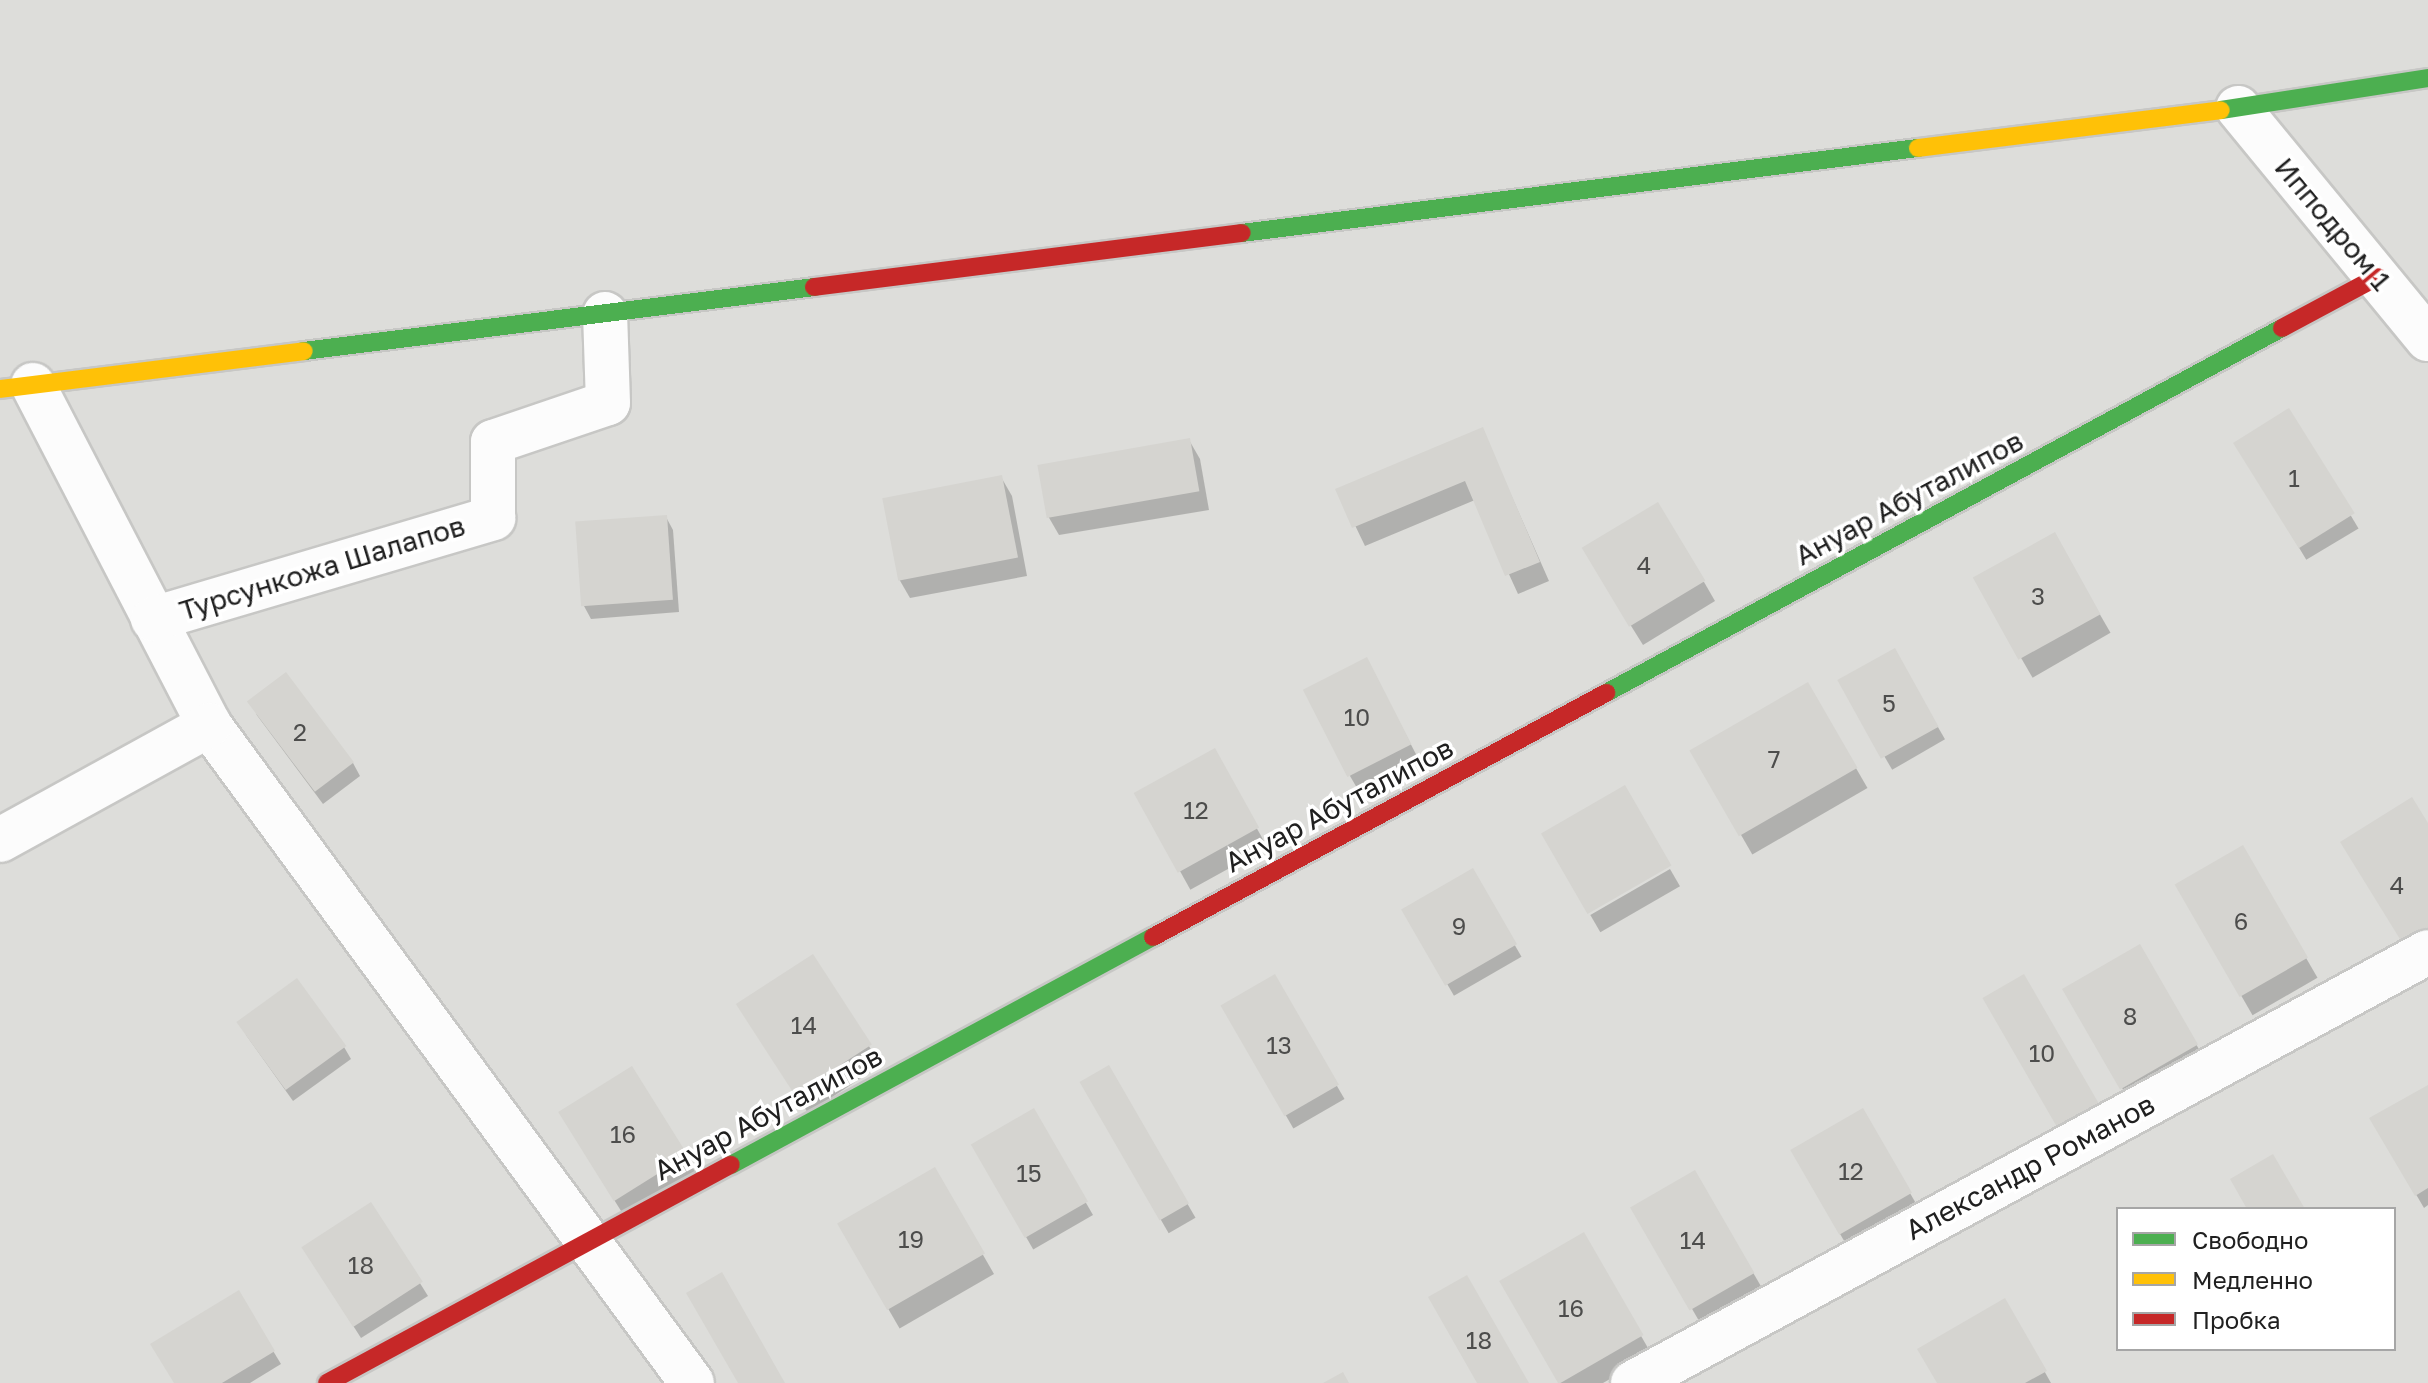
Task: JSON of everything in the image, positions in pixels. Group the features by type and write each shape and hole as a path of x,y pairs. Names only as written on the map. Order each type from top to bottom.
{"main road":[{"path":"16,387 2238,108 2428,78"},
{"name":"Ануар Абуталипов","path":"327,1383 2377,277"}],"street":[{"name":"Ипподром 1","path":"2238,108 2428,339"},
{"name":"Турсункожа Шалапов","path":"153,619 493,518 493,442 608,403 605,314"},
{"path":"16,387 153,619 209,725 692,1383"},
{"path":"0,840 209,725"},
{"name":"Александр Романов","path":"1633,1383 2428,952"}],"shaded area":[{"path":"0,0 2428,0 2428,1383 0,1383"}],"building":[{"path":"2289,408 2355,513 2299,548 2233,443"},
{"path":"1483,427 1540,562 1505,576 1465,481 1352,528 1335,489"},
{"path":"1190,438 1199,491 1047,518 1037,465"},
{"path":"1002,475 1018,557 898,581 882,498"},
{"path":"1658,502 1705,581 1629,627 1582,548"},
{"path":"667,515 673,600 581,606 575,521"},
{"path":"2055,532 2101,614 2018,660 1973,578"},
{"path":"1895,648 1939,727 1881,759 1837,680"},
{"path":"1367,657 1411,744 1347,777 1303,690"},
{"path":"286,672 354,762 315,792 247,701"},
{"path":"1808,682 1858,768 1739,836 1689,750"},
{"path":"1215,748 1259,828 1178,873 1134,793"},
{"path":"1625,785 1672,866 1587,914 1541,833"},
{"path":"2412,797 2428,823 2428,929 2403,944 2340,842"},
{"path":"2243,845 2308,958 2240,997 2175,884"},
{"path":"1473,868 1517,944 1445,986 1401,909"},
{"path":"2140,944 2198,1044 2120,1089 2062,989"},
{"path":"813,954 872,1045 795,1095 736,1004"},
{"path":"1275,974 1339,1085 1284,1116 1220,1005"},
{"path":"2024,974 2101,1107 2059,1131 1982,998"},
{"path":"297,978 346,1046 286,1090 236,1022"},
{"path":"1109,1065 1189,1204 1160,1221 1080,1082"},
{"path":"632,1066 688,1155 614,1201 558,1112"},
{"path":"2428,1085 2428,1188 2415,1196 2369,1118"},
{"path":"1034,1108 1088,1202 1025,1238 971,1144"},
{"path":"1863,1108 1912,1193 1839,1235 1790,1150"},
{"path":"2273,1154 2304,1207 2246,1207 2230,1179"},
{"path":"935,1167 985,1254 887,1310 837,1224"},
{"path":"1695,1170 1754,1273 1690,1311 1630,1208"},
{"path":"371,1202 423,1282 353,1327 301,1247"},
{"path":"1584,1232 1644,1335 1558,1383 1499,1281"},
{"path":"722,1272 785,1383 738,1383 686,1293"},
{"path":"1467,1275 1529,1383 1477,1383 1428,1297"},
{"path":"239,1290 275,1351 222,1383 174,1383 150,1344"},
{"path":"2005,1298 2047,1371 2025,1383 1937,1383 1917,1349"},
{"path":"1343,1372 1349,1383 1323,1383"}],"traffic: fast":[{"path":"2221,110 2428,78"},
{"path":"1242,233 1918,148"},
{"path":"304,351 814,287"},
{"path":"1606,693 2282,328"},
{"path":"731,1165 1153,937"}],"traffic: slow":[{"path":"1918,148 2221,110"},
{"path":"0,389 304,351"}],"traffic: jam":[{"path":"814,287 1242,233"},
{"path":"2282,328 2377,277"},
{"path":"1153,937 1606,693"},
{"path":"327,1383 731,1165"}]}
